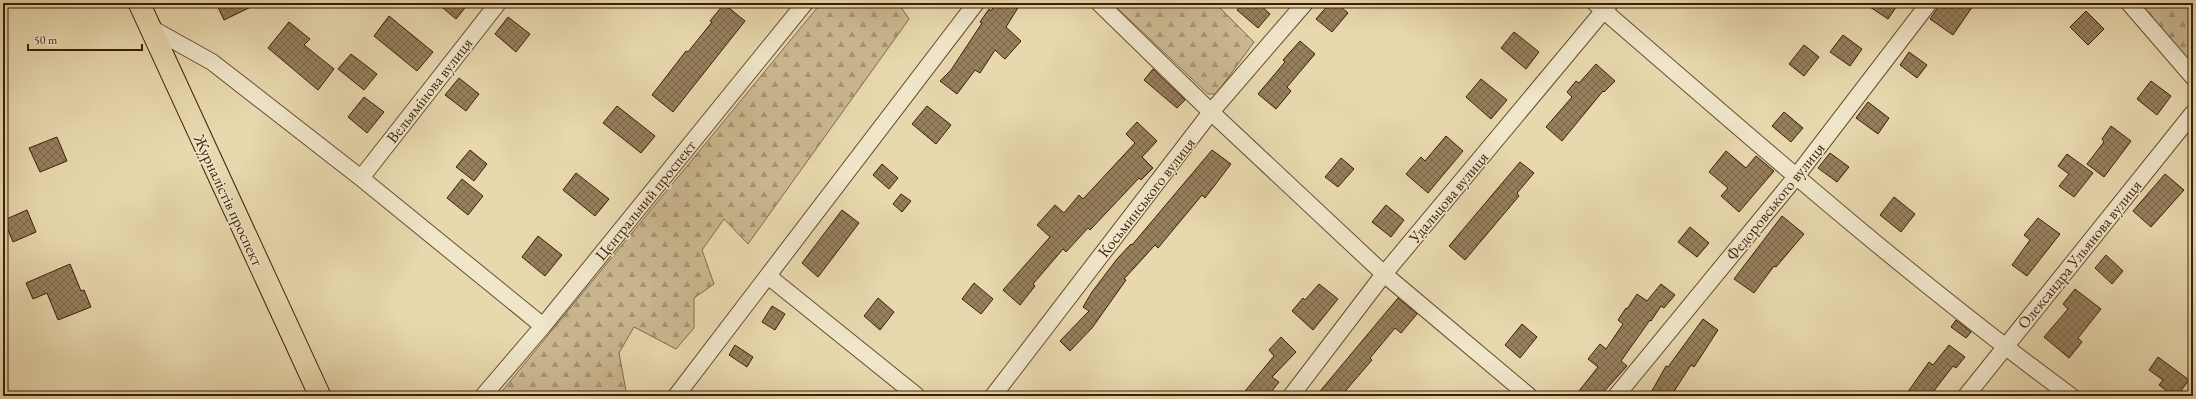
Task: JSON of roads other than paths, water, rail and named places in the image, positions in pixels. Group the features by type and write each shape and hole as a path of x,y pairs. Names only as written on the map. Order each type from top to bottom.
{"main road":[{"name":"Журналістів проспект","path":"139,3 320,396"}],"street":[{"name":"Вельямінова вулиця","path":"361,178 498,3"},
{"name":"Центральний проспект","path":"483,396 543,326 805,3"},
{"path":"676,396 976,3"},
{"path":"1099,3 1211,112 1384,274 1529,396"},
{"name":"Косьминського вулиця","path":"993,396 1211,112 1305,3"},
{"name":"Федоровського вулиця","path":"1616,396 1795,178 1929,3"},
{"path":"2128,3 2193,77"},
{"path":"1603,6 1795,178 2005,347 2071,396"},
{"name":"Удальцова вулиця","path":"1291,396 1384,274 1603,6"},
{"path":"151,28 212,62 361,178 543,326"},
{"name":"Олександра Ульянова вулиця","path":"1966,396 2193,113"},
{"path":"768,276 917,396"}]}
